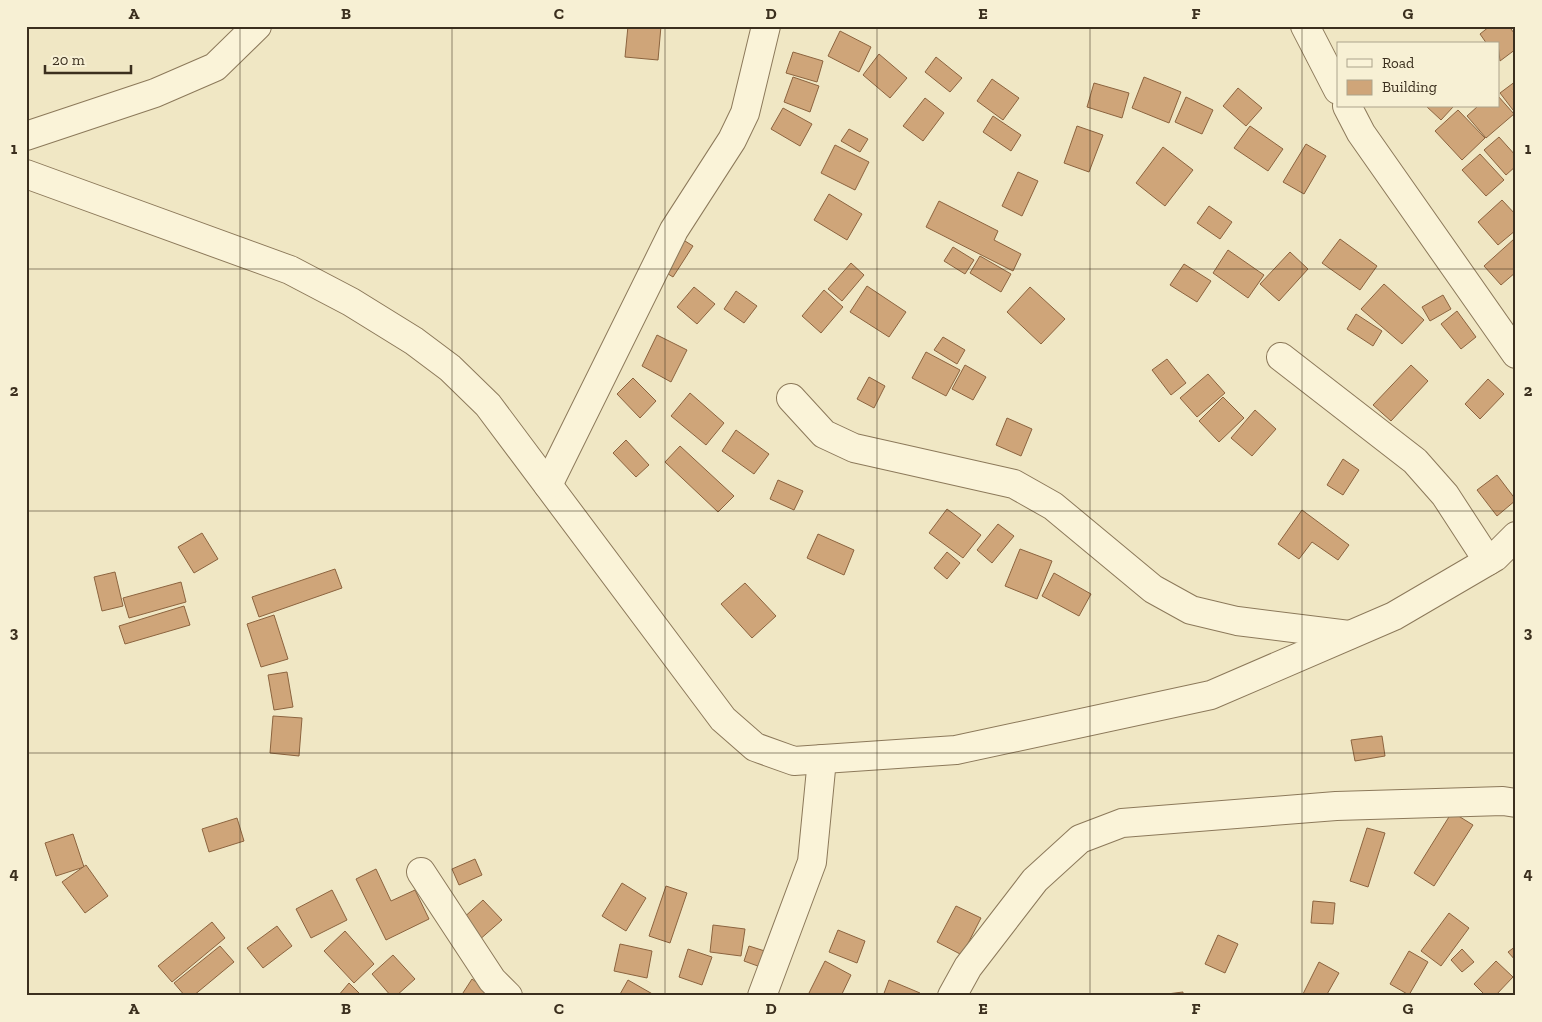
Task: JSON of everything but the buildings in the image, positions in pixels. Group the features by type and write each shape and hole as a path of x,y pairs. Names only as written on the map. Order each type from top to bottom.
{"street":[{"path":"26,136 155,93 215,67 257,26"},
{"path":"548,484 674,230 732,140 745,114 766,26"},
{"path":"1306,26 1337,88"},
{"path":"1348,108 1361,133 1516,354"},
{"path":"26,174 290,270 351,302 414,341 450,368 488,405 723,719 755,747 794,761 956,750 1211,695 1394,616 1488,561 1516,536"},
{"path":"1281,357 1415,461 1446,495 1488,561"},
{"path":"791,398 824,434 854,448 1014,484 1053,506 1153,589 1191,610 1237,621 1350,636"},
{"path":"762,996 812,862 822,759"},
{"path":"952,996 968,967 1035,880 1080,840 1122,823 1336,806 1503,801 1516,803"},
{"path":"421,872 492,980 508,996"}]}
